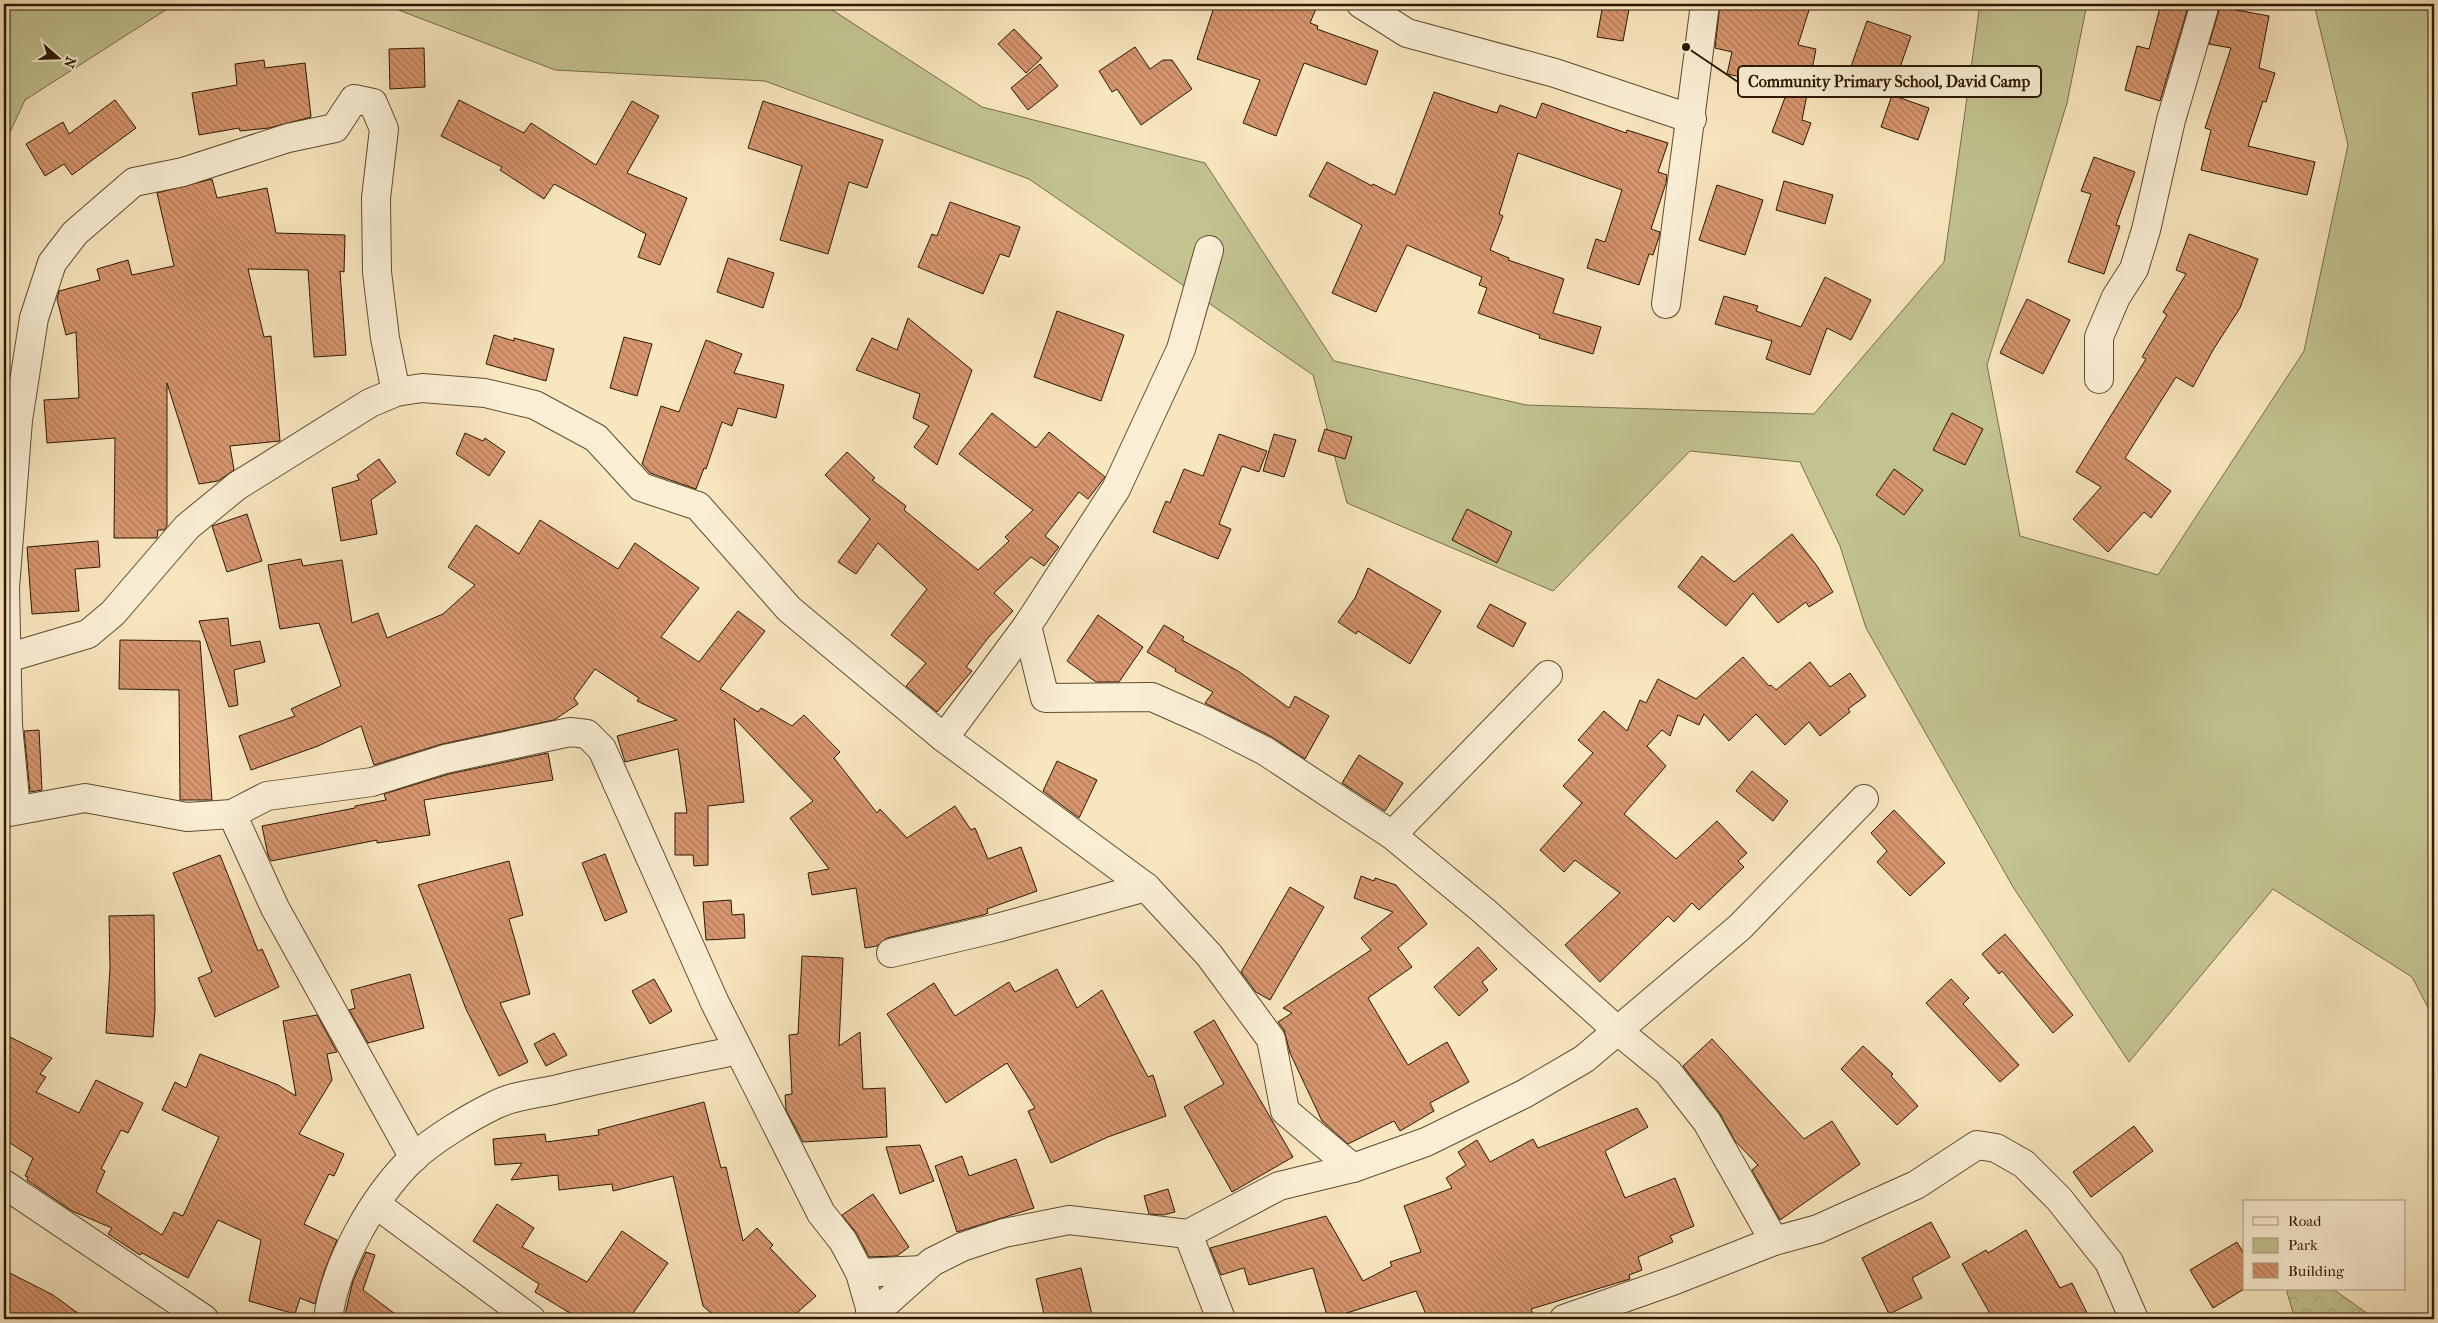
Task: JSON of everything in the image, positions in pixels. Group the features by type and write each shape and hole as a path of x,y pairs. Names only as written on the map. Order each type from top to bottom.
{"street":[{"path":"1360,4 1408,33 1556,73 1692,119"},
{"path":"1666,304 1692,119 1705,4"},
{"path":"2099,379 2098,336 2116,297 2134,268 2146,230 2171,120 2204,4"},
{"path":"396,392 385,338 377,272 376,198 384,129 374,103 354,99 335,128 288,138 183,172 134,182 75,233 52,263 34,318 18,420 4,588 10,811 85,798 187,817 232,814 268,796 372,782 445,759 570,732 588,734 602,749 714,1003 821,1213 843,1241 860,1273 870,1317 932,1262 962,1247 1004,1233 1070,1220 1188,1234 1279,1186 1353,1168 1426,1142 1524,1094 1584,1059 1740,927 1864,800"},
{"path":"944,738 1027,626 1116,489 1181,349 1209,250"},
{"path":"6,658 88,634 113,613 187,527 237,486 370,403 396,392 422,388 484,393 535,406 596,438 641,487 698,506 789,609 944,738 1146,887 1210,955 1271,1040 1285,1111 1353,1168"},
{"path":"1027,626 1045,698 1152,697 1206,721 1265,751 1392,835 1484,911 1618,1031 1668,1072 1706,1122 1774,1241"},
{"path":"1392,835 1548,675"},
{"path":"232,814 275,908 414,1158"},
{"path":"891,953 997,928 1146,887"},
{"path":"328,1319 330,1303 354,1237 414,1158 439,1139 497,1104 579,1084 738,1050"},
{"path":"1564,1319 1676,1280 1774,1241 1818,1229 1916,1185 1977,1145 1996,1148 2024,1164 2059,1200 2109,1262 2134,1319"},
{"path":"4,1184 204,1319"},
{"path":"377,1205 531,1319"},
{"path":"1188,1234 1222,1319"},
{"path":"860,1273 923,1270"}],"green space":[{"path":"9,4 175,4 25,100 4,145 4,9"},
{"path":"383,4 823,4 982,107 1205,163 1334,361 1526,405 1814,414 1944,262 1980,4 2087,4 2067,103 1987,365 2020,536 2158,575 2304,351 2348,145 2314,4 2434,4 2434,1019 2412,977 2273,889 2129,1062 2013,887 1866,628 1840,546 1800,462 1690,451 1553,591 1347,503 1313,375 1029,179 765,81 555,70"},
{"path":"2286,1290 2334,1290 2375,1319 2295,1319"}],"building":[{"path":"1215,4 1318,4 1310,23 1318,26 1317,29 1378,51 1366,85 1304,63 1276,136 1243,123 1260,80 1197,59"},
{"path":"1603,4 1630,4 1623,41 1597,37"},
{"path":"1720,4 1789,4 1809,10 1798,45 1816,49 1802,120 1811,123 1803,145 1772,132 1789,87 1727,74 1732,52 1715,48"},
{"path":"2161,4 2189,4 2160,101 2125,90 2137,46 2149,49"},
{"path":"2220,7 2269,16 2259,68 2275,73 2266,102 2263,101 2248,146 2315,162 2307,195 2201,170 2211,130 2205,128 2231,48 2209,44"},
{"path":"1867,21 1911,36 1892,90 1848,75"},
{"path":"1014,29 1042,58 1026,73 998,44"},
{"path":"1135,47 1150,69 1163,60 1172,60 1192,89 1141,125 1117,89 1112,92 1099,71"},
{"path":"424,48 425,87 390,89 389,49"},
{"path":"264,60 265,68 305,63 311,117 269,128 240,131 239,128 199,135 192,93 237,85 235,64"},
{"path":"1040,64 1058,86 1028,110 1011,88"},
{"path":"1434,92 1497,113 1500,105 1536,118 1542,103 1626,133 1627,130 1668,143 1658,172 1667,175 1666,183 1651,229 1660,232 1659,237 1653,255 1649,254 1639,285 1587,268 1596,239 1605,242 1622,190 1518,153 1499,214 1503,216 1490,250 1509,258 1508,260 1564,279 1553,313 1601,327 1593,354 1539,338 1540,335 1478,313 1487,288 1479,285 1482,277 1407,245 1376,312 1332,293 1362,225 1309,196 1327,162 1372,186 1373,184 1395,195"},
{"path":"1892,95 1929,108 1918,140 1881,127"},
{"path":"115,100 136,128 72,175 64,164 45,176 26,144 63,122 69,134"},
{"path":"459,100 524,133 531,123 596,165 632,101 659,116 627,173 687,198 660,265 638,257 646,234 554,184 544,199 500,170 502,167 441,136"},
{"path":"763,101 883,140 867,188 849,182 828,254 780,240 802,166 748,148"},
{"path":"2094,157 2135,172 2116,225 2120,226 2104,274 2068,262 2091,194 2081,191"},
{"path":"212,179 217,198 267,188 276,233 345,235 344,272 340,271 346,355 314,357 308,270 248,269 264,337 271,336 280,441 230,446 234,470 218,481 199,484 167,383 167,526 164,530 158,530 157,538 114,538 115,438 47,443 44,400 79,398 76,332 66,335 57,299 59,291 100,280 97,269 128,260 132,275 174,266 157,193"},
{"path":"1784,181 1833,195 1825,224 1776,210"},
{"path":"1717,185 1763,200 1745,255 1699,240"},
{"path":"950,202 1020,227 1009,257 1000,254 983,294 918,267 932,234 937,236"},
{"path":"2189,234 2258,259 2240,308 2213,350 2193,387 2176,377 2125,458 2171,491 2151,518 2144,512 2108,552 2073,519 2101,487 2076,472 2146,359 2142,357 2167,315 2163,312 2186,274 2176,270"},
{"path":"728,258 774,273 763,308 717,292"},
{"path":"1825,277 1871,300 1851,340 1827,328 1810,375 1766,359 1772,341 1715,324 1724,296 1758,306 1756,311 1801,327"},
{"path":"2027,299 2070,320 2043,374 2000,353"},
{"path":"1057,311 1124,335 1101,401 1034,377"},
{"path":"908,318 972,370 937,465 914,447 929,426 913,418 920,394 856,370 872,338 897,350"},
{"path":"494,335 514,341 514,338 554,349 546,381 486,364"},
{"path":"624,337 652,344 637,396 610,388"},
{"path":"706,340 742,354 734,373 784,385 776,418 738,408 732,426 722,422 706,469 704,468 696,489 650,473 642,464 661,406 679,412"},
{"path":"992,413 1036,448 1049,432 1105,477 1088,499 1079,492 1045,536 1059,547 1044,566 1031,557 994,593 1013,611 988,638 966,667 972,671 937,712 906,686 926,663 891,635 927,589 878,543 856,574 838,562 870,519 825,475 847,452 875,478 872,480 906,506 904,510 978,570 1009,541 1005,537 1033,510 959,454"},
{"path":"1952,413 1983,429 1965,465 1933,450"},
{"path":"1325,429 1352,437 1345,459 1318,451"},
{"path":"465,433 483,441 485,438 505,452 489,476 456,454"},
{"path":"1219,434 1267,451 1259,472 1242,466 1219,524 1231,529 1218,559 1153,532 1166,501 1170,503 1184,469 1203,476"},
{"path":"1274,434 1296,440 1284,477 1263,471"},
{"path":"379,459 396,482 371,500 377,534 341,541 332,488 359,480 357,475"},
{"path":"1894,469 1923,490 1904,515 1876,495"},
{"path":"1467,509 1512,532 1497,563 1452,540"},
{"path":"247,514 262,561 227,572 212,526"},
{"path":"540,520 618,569 635,543 699,588 661,637 699,662 738,611 765,631 720,689 758,712 761,708 792,726 804,715 840,752 834,758 877,813 880,809 907,838 955,806 971,830 975,828 988,859 1021,847 1037,891 987,909 988,913 983,915 887,938 877,946 865,948 856,888 812,895 808,873 829,869 790,818 813,801 734,718 744,802 708,806 708,865 694,866 693,855 675,855 675,813 687,813 678,749 625,762 617,736 677,720 637,701 639,698 595,669 574,698 578,704 554,720 442,744 374,765 361,726 318,746 251,770 239,736 295,716 291,709 341,686 319,623 280,629 268,565 301,559 303,566 342,560 352,623 378,613 387,638 443,614 475,585 448,567 476,525 519,554"},
{"path":"1792,534 1817,566 1833,592 1809,607 1806,602 1778,623 1753,593 1726,626 1678,587 1702,556 1734,582"},
{"path":"98,541 100,567 75,569 79,611 32,614 27,547"},
{"path":"1368,568 1441,611 1410,664 1358,631 1356,634 1338,622 1355,598"},
{"path":"1490,604 1526,623 1513,647 1477,627"},
{"path":"1098,615 1143,647 1119,682 1096,682 1067,661"},
{"path":"228,618 231,646 260,641 265,662 234,670 238,705 229,707 199,621"},
{"path":"1164,625 1184,637 1182,640 1238,671 1289,708 1295,696 1329,716 1305,759 1272,737 1205,703 1213,692 1175,671 1176,669 1147,652"},
{"path":"120,640 200,641 212,800 180,800 179,690 119,689"},
{"path":"1743,657 1769,686 1771,685 1776,690 1810,662 1830,687 1850,673 1866,696 1848,709 1850,712 1820,736 1809,722 1785,745 1756,714 1729,741 1704,714 1699,725 1678,715 1670,736 1662,730 1647,746 1666,766 1624,814 1676,859 1717,821 1747,853 1738,861 1744,867 1699,910 1692,903 1674,922 1668,916 1600,982 1565,945 1620,893 1575,860 1564,872 1540,850 1582,803 1563,786 1593,753 1578,740 1604,711 1627,731 1640,700 1646,703 1658,679 1696,699"},
{"path":"39,730 42,790 30,792 24,731"},
{"path":"548,753 553,780 424,800 430,835 377,843 377,840 271,861 268,855 262,826 355,808 355,806 386,800 384,794 449,774"},
{"path":"1359,755 1403,783 1385,811 1342,783"},
{"path":"1057,761 1097,780 1079,818 1043,791"},
{"path":"1752,771 1788,801 1773,821 1736,791"},
{"path":"1894,810 1945,863 1910,896 1877,862 1887,851 1871,833"},
{"path":"605,854 627,912 605,921 582,863"},
{"path":"220,855 258,951 262,949 279,987 215,1017 198,978 212,972 173,873"},
{"path":"509,861 523,915 509,919 530,994 500,1003 528,1062 499,1076 466,1009 418,885"},
{"path":"1361,876 1374,881 1375,878 1396,885 1427,924 1398,948 1412,967 1368,998 1408,1065 1447,1042 1469,1082 1430,1103 1434,1111 1400,1131 1394,1121 1348,1144 1322,1121 1290,1053 1284,1030 1278,1022 1292,1013 1283,1008 1371,950 1361,938 1393,912 1354,898"},
{"path":"1290,887 1324,907 1270,1000 1256,992 1241,972"},
{"path":"731,900 732,915 744,914 745,938 706,940 703,902"},
{"path":"154,915 155,1010 153,1037 106,1033 110,968 109,916"},
{"path":"2005,934 2073,1015 2053,1033 2002,971 1999,974 1982,954"},
{"path":"1478,947 1497,969 1482,982 1488,990 1459,1016 1434,987"},
{"path":"802,956 843,958 839,1046 860,1032 863,1089 885,1088 887,1137 803,1142 786,1110 785,1095 792,1094 789,1035 798,1034"},
{"path":"1057,969 1077,1008 1102,990 1148,1077 1153,1075 1166,1116 1108,1137 1051,1163 1028,1111 1035,1108 1007,1063 946,1103 887,1014 934,983 955,1016 1009,982 1015,992"},
{"path":"410,974 424,1028 368,1043 349,1010 355,1008 351,990"},
{"path":"654,979 672,1011 650,1024 632,991"},
{"path":"1951,979 1969,998 1963,1004 2019,1065 2000,1082 1926,1003"},
{"path":"317,1015 337,1052 327,1054 332,1080 299,1134 344,1154 334,1176 329,1174 304,1224 337,1240 324,1272 315,1304 300,1298 295,1314 249,1301 261,1240 218,1220 188,1278 142,1253 140,1255 108,1234 112,1228 72,1211 27,1180 28,1177 25,1176 33,1158 4,1139 4,1034 52,1058 40,1074 46,1077 36,1092 79,1113 96,1080 143,1103 128,1133 121,1130 101,1169 105,1171 96,1192 162,1235 174,1212 183,1216 219,1137 162,1110 175,1082 186,1088 200,1054 278,1085 296,1096 283,1021"},
{"path":"1214,1020 1293,1157 1232,1192 1184,1107 1224,1084 1194,1032"},
{"path":"554,1033 567,1055 546,1066 534,1044"},
{"path":"1712,1039 1804,1139 1832,1121 1860,1164 1780,1220 1752,1170 1758,1165 1735,1141 1719,1112 1683,1066"},
{"path":"1863,1046 1893,1074 1891,1076 1918,1106 1897,1125 1841,1069"},
{"path":"704,1102 721,1168 726,1167 743,1241 757,1228 773,1245 770,1248 816,1296 790,1319 718,1319 703,1306 673,1176 613,1191 612,1184 559,1190 558,1175 511,1180 522,1163 495,1165 493,1139 545,1134 546,1142 599,1135 598,1130"},
{"path":"1637,1108 1648,1127 1605,1151 1625,1198 1675,1178 1694,1226 1670,1236 1673,1242 1638,1257 1642,1270 1629,1275 1630,1279 1531,1309 1535,1319 1428,1319 1416,1291 1328,1319 1313,1268 1249,1285 1244,1268 1221,1275 1210,1248 1326,1216 1363,1281 1392,1266 1390,1262 1421,1252 1404,1206 1452,1188 1446,1178 1466,1165 1458,1152 1477,1140 1490,1162 1533,1139 1538,1148"},
{"path":"2134,1126 2153,1151 2091,1197 2073,1172"},
{"path":"920,1145 934,1181 900,1194 886,1147"},
{"path":"962,1156 969,1176 1016,1159 1034,1208 957,1232 935,1166"},
{"path":"1168,1189 1175,1212 1163,1215 1149,1214 1144,1196"},
{"path":"873,1194 909,1247 897,1256 869,1257 857,1234 842,1215"},
{"path":"497,1204 534,1228 522,1247 587,1282 622,1231 668,1263 629,1319 580,1319 535,1292 539,1284 473,1241"},
{"path":"1931,1222 1950,1257 1912,1278 1922,1298 1889,1314 1862,1258"},
{"path":"2026,1230 2060,1288 2072,1283 2090,1319 1993,1319 1962,1264 1986,1250 1988,1253"},
{"path":"2237,1242 2243,1252 2243,1290 2213,1308 2190,1270"},
{"path":"366,1252 375,1255 363,1290 402,1319 357,1319 345,1315 353,1281"},
{"path":"1081,1268 1093,1319 1045,1319 1036,1279"},
{"path":"4,1270 53,1295 86,1319 4,1319"}],"place":[{"name":"Community Primary School, David Camp","path":"1686,47"}]}
